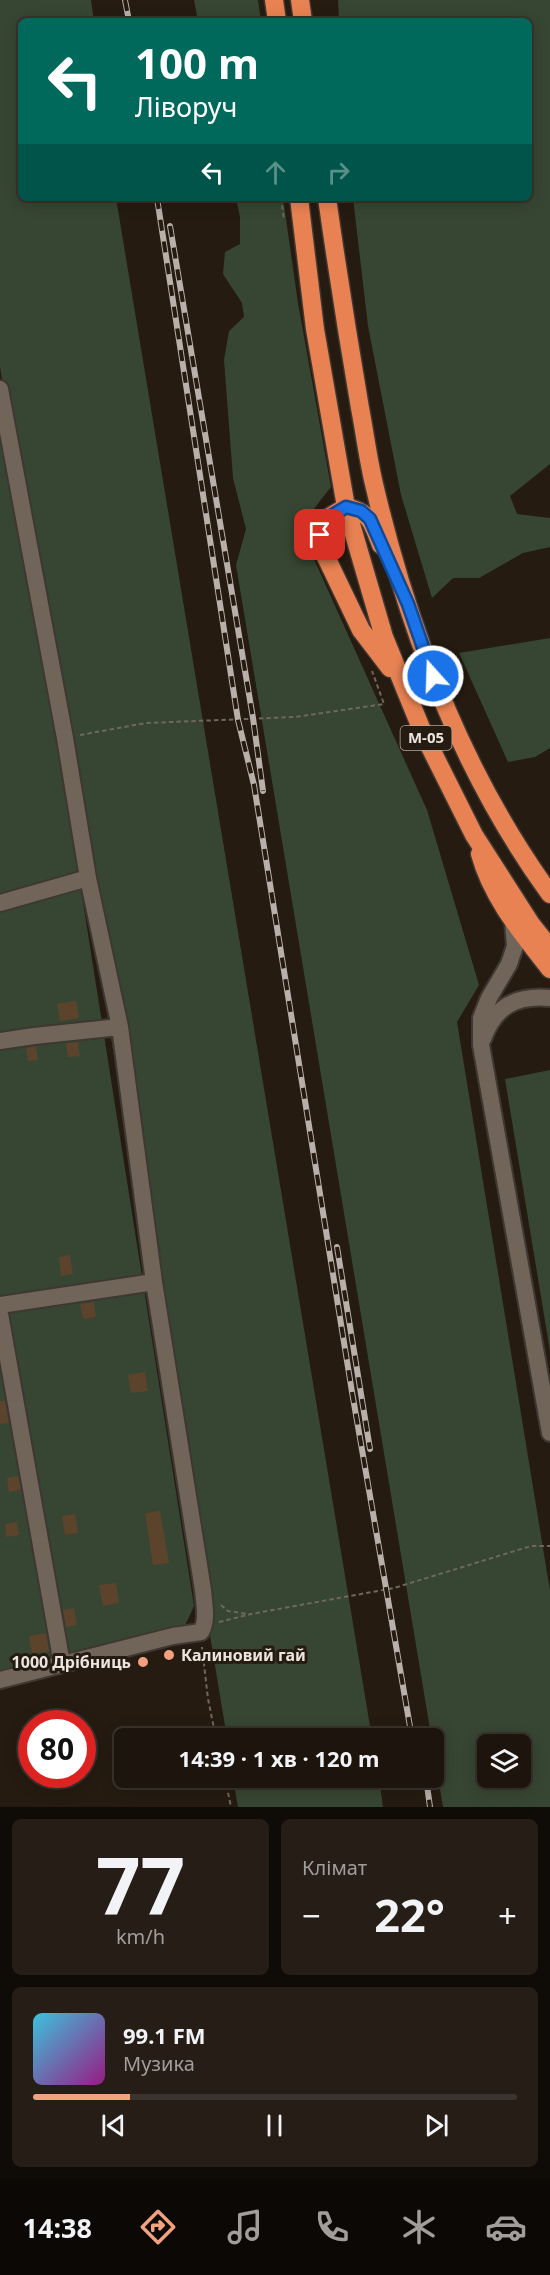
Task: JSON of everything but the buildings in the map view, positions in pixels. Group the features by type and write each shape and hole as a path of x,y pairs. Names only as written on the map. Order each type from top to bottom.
{"highway":[{"path":"274,0 277,18"},
{"path":"300,0 303,18"},
{"name":"М-05","path":"298,201 315,329 346,507 384,637 423,733 474,834 531,924 550,948"},
{"name":"М-05","path":"327,201 346,331 374,484 408,604 433,676 461,742 492,803 550,894"},
{"path":"401,682 361,630 325,555 320,535 326,519 346,507 361,511 370,519 408,604"},
{"path":"474,834 486,878 513,921 550,969"}],"street":[{"path":"0,389 65,738 88,878 120,1027 154,1282 203,1590 203,1629 0,1680"},
{"path":"0,903 88,878"},
{"path":"513,921 515,946 509,964 489,998 481,1018 481,1045 550,1433"},
{"path":"481,1045 489,1024 517,999 550,998"},
{"path":"0,1041 34,1035 120,1027"},
{"path":"0,1305 154,1282"},
{"path":"0,1314 62,1664"}],"path":[{"path":"282,201 285,221"},
{"path":"65,738 146,723 295,717 384,704 369,665"},
{"path":"214,1728 208,1699 203,1629 251,1614 394,1588 531,1546 550,1546"},
{"path":"203,1590 228,1611 251,1614"},
{"path":"227,1788 231,1807"}],"green space":[{"path":"0,0 91,0 94,18 18,18 18,201 116,201 370,1728 225,1728 0,367"},
{"path":"194,0 258,0 261,18 197,18"},
{"path":"338,0 550,0 550,464 510,496 517,514 550,518 550,547 523,553 479,578 453,578 432,598 401,495 368,326 353,201 532,201 532,18 339,18"},
{"path":"237,201 283,201 298,303 331,487 309,519 308,534 313,557 427,810 479,985 457,1022 550,1591 550,1807 443,1807 440,1788 444,1788 444,1728 430,1728 236,565 246,529 233,478 224,360 229,331 244,317 242,303 223,274 225,252 240,244 240,217"},
{"path":"0,376 194,1606 183,1630 0,1677"},
{"path":"550,638 550,748 535,757 508,762 459,653"},
{"path":"550,1070 550,1351 505,1079"},
{"path":"235,1788 380,1788 383,1807 238,1807"}],"railway":[{"path":"125,0 128,18"},
{"path":"157,201 238,720 254,785 352,1392 410,1728"},
{"path":"170,226 253,718 263,791"},
{"path":"337,1247 370,1449"},
{"path":"427,1788 430,1807"}],"place":[{"name":"Калиновий гай","path":"169,1655"},
{"name":"1000 Дрібниць","path":"143,1662"}],"route":[{"path":"320,535 326,519 346,507 361,511 370,519 408,604 433,676"}]}
